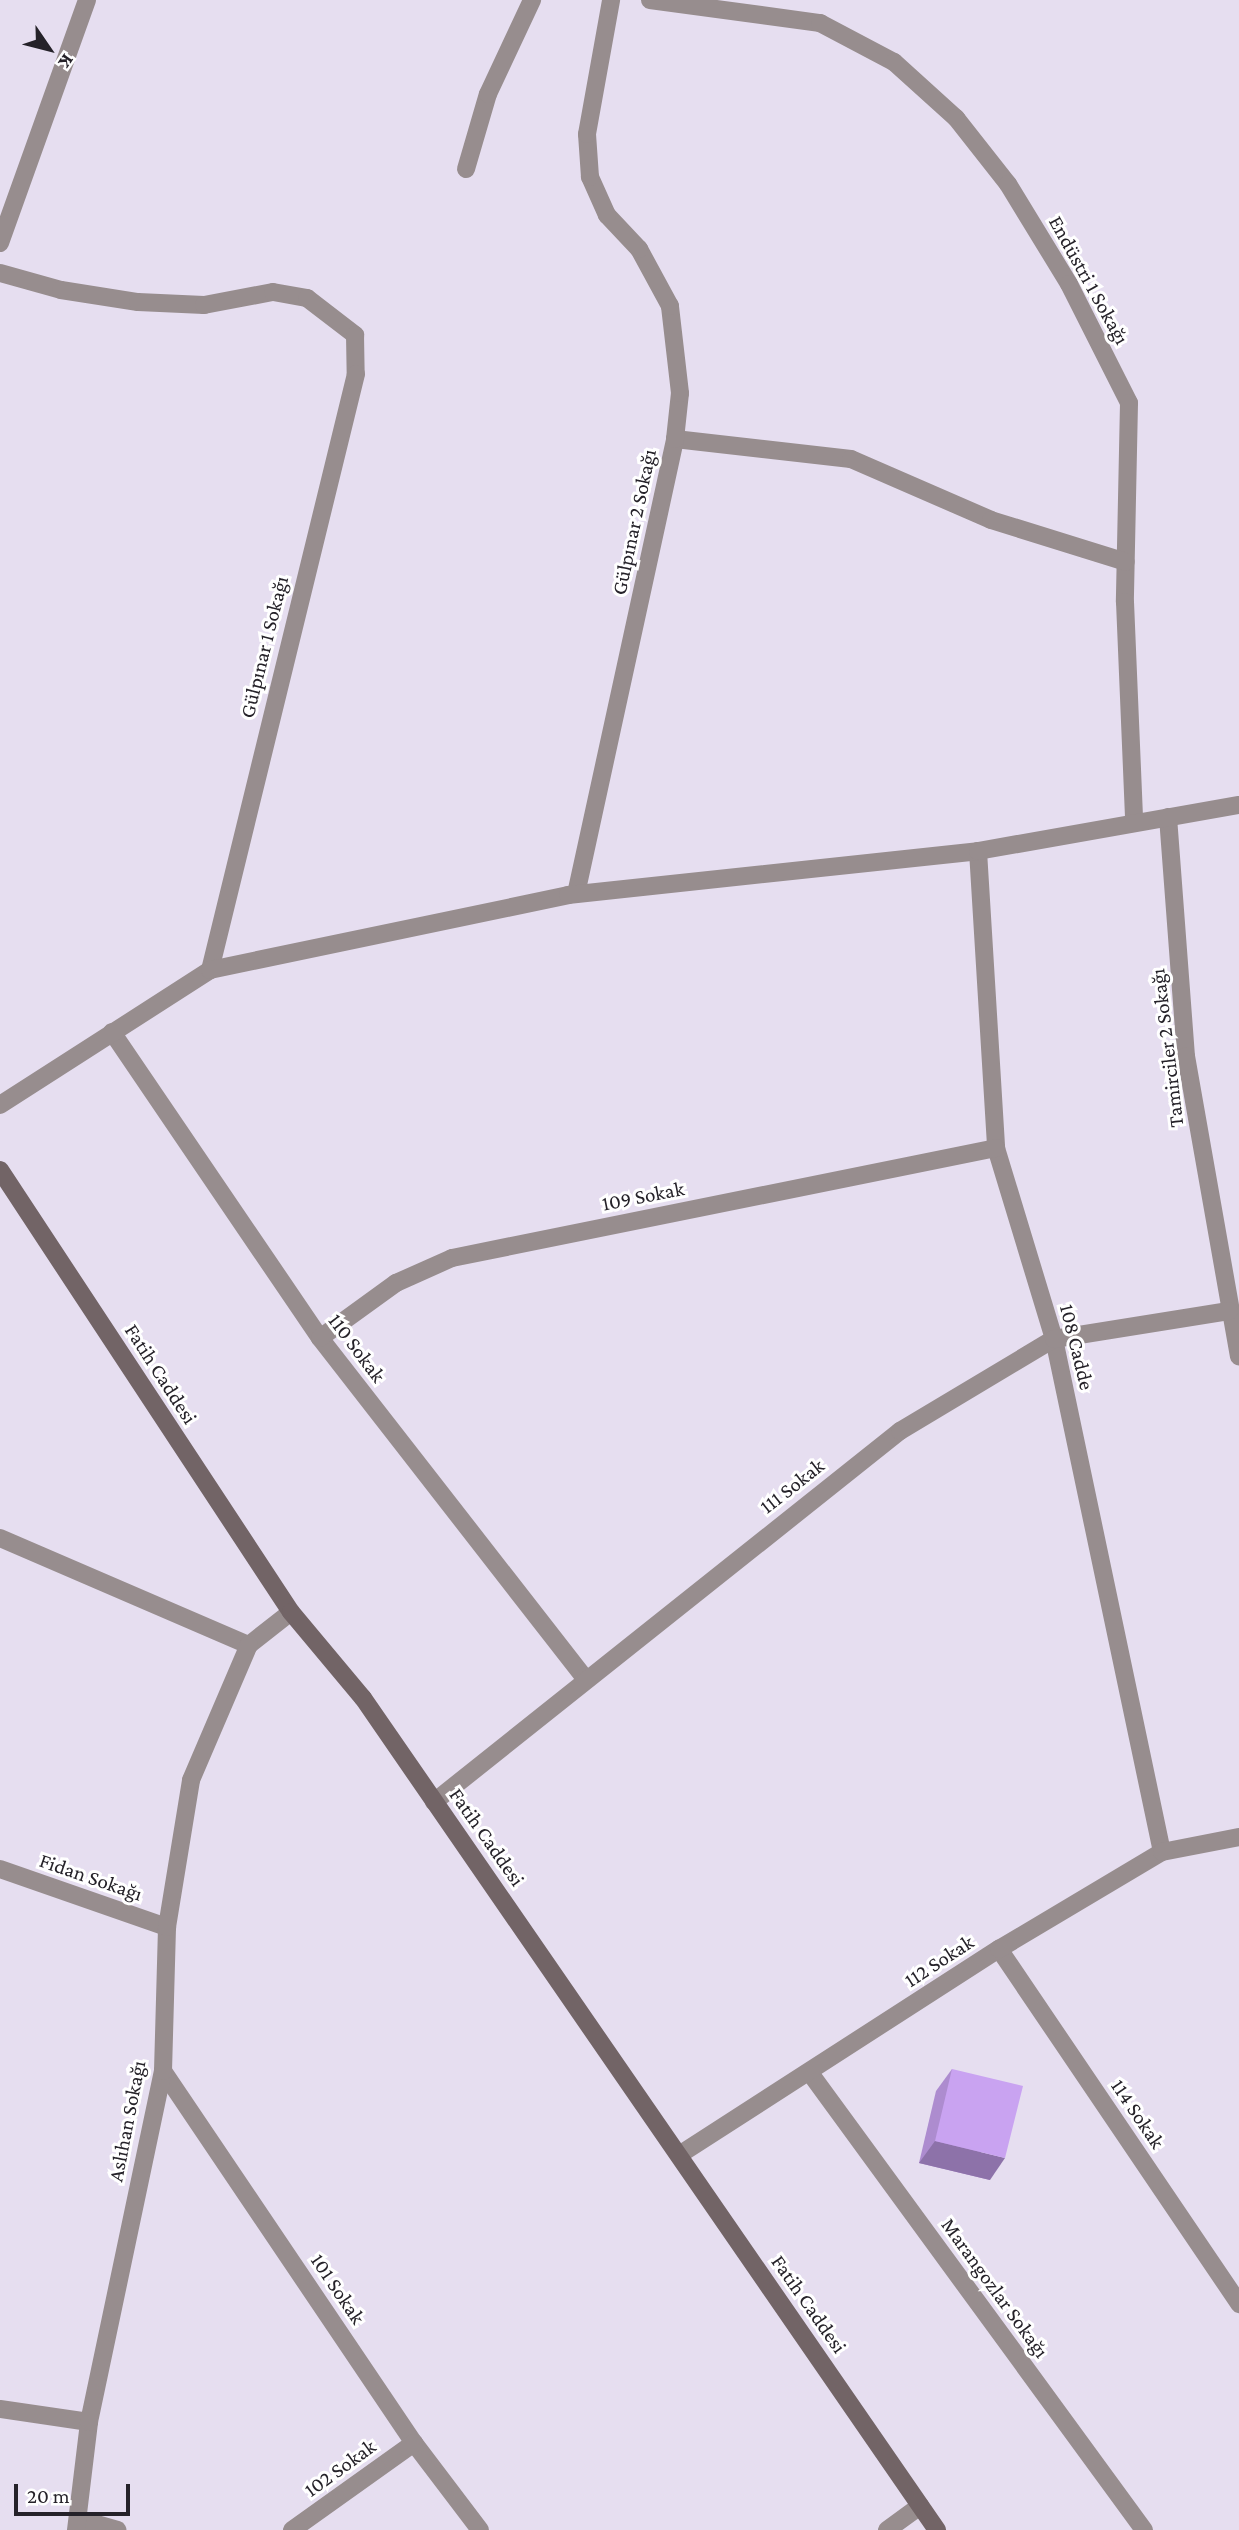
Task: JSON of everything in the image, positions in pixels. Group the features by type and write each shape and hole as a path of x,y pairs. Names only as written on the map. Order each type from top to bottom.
{"main road":[{"name":"Fatih Caddesi","path":"0,1170 291,1612 363,1698 937,2530"}],"street":[{"path":"0,243 87,0"},
{"path":"466,169 488,94 531,0"},
{"name":"Gülpınar 2 Sokağı","path":"576,894 675,439 680,393 670,306 639,249 607,215 590,177 587,134 611,0"},
{"name":"Endüstri 1 Sokağı","path":"650,0 820,23 894,62 956,118 1008,184 1069,284 1129,403 1126,562 1134,821"},
{"name":"Gülpınar 1 Sokağı","path":"0,273 61,290 138,302 204,305 272,292 307,298 355,335 356,374 209,970"},
{"path":"675,439 851,460 991,520 1126,562"},
{"path":"0,1105 209,970 576,894 978,852 1134,821 1239,805"},
{"name":"Tamirciler 2 Sokağı","path":"1168,817 1186,1056 1239,1356"},
{"name":"108 Cadde","path":"978,852 996,1148 1054,1339 1162,1852"},
{"name":"110 Sokak","path":"112,1032 320,1338 585,1678"},
{"name":"109 Sokak","path":"320,1338 396,1283 452,1258 996,1148"},
{"name":"111 Sokak","path":"434,1802 585,1678 900,1431 1054,1339 1229,1311"},
{"path":"0,1538 249,1645 291,1612"},
{"name":"Aslıhan Sokağı","path":"78,2524 89,2422 163,2071 167,1927 191,1780 249,1645"},
{"name":"112 Sokak","path":"679,2155 999,1949 1162,1852 1239,1837"},
{"name":"Fidan Sokağı","path":"0,1869 167,1927"},
{"name":"114 Sokak","path":"999,1949 1239,2304"},
{"name":"101 Sokak","path":"163,2071 414,2442 480,2530"},
{"name":"Marangozlar Sokağı","path":"810,2073 1144,2530"},
{"path":"0,2409 89,2422"},
{"name":"102 Sokak","path":"292,2530 414,2442"},
{"path":"887,2530 920,2506"},
{"path":"78,2524 117,2530"}],"building":[{"path":"952,2069 1023,2086 1005,2158 935,2141"}]}
